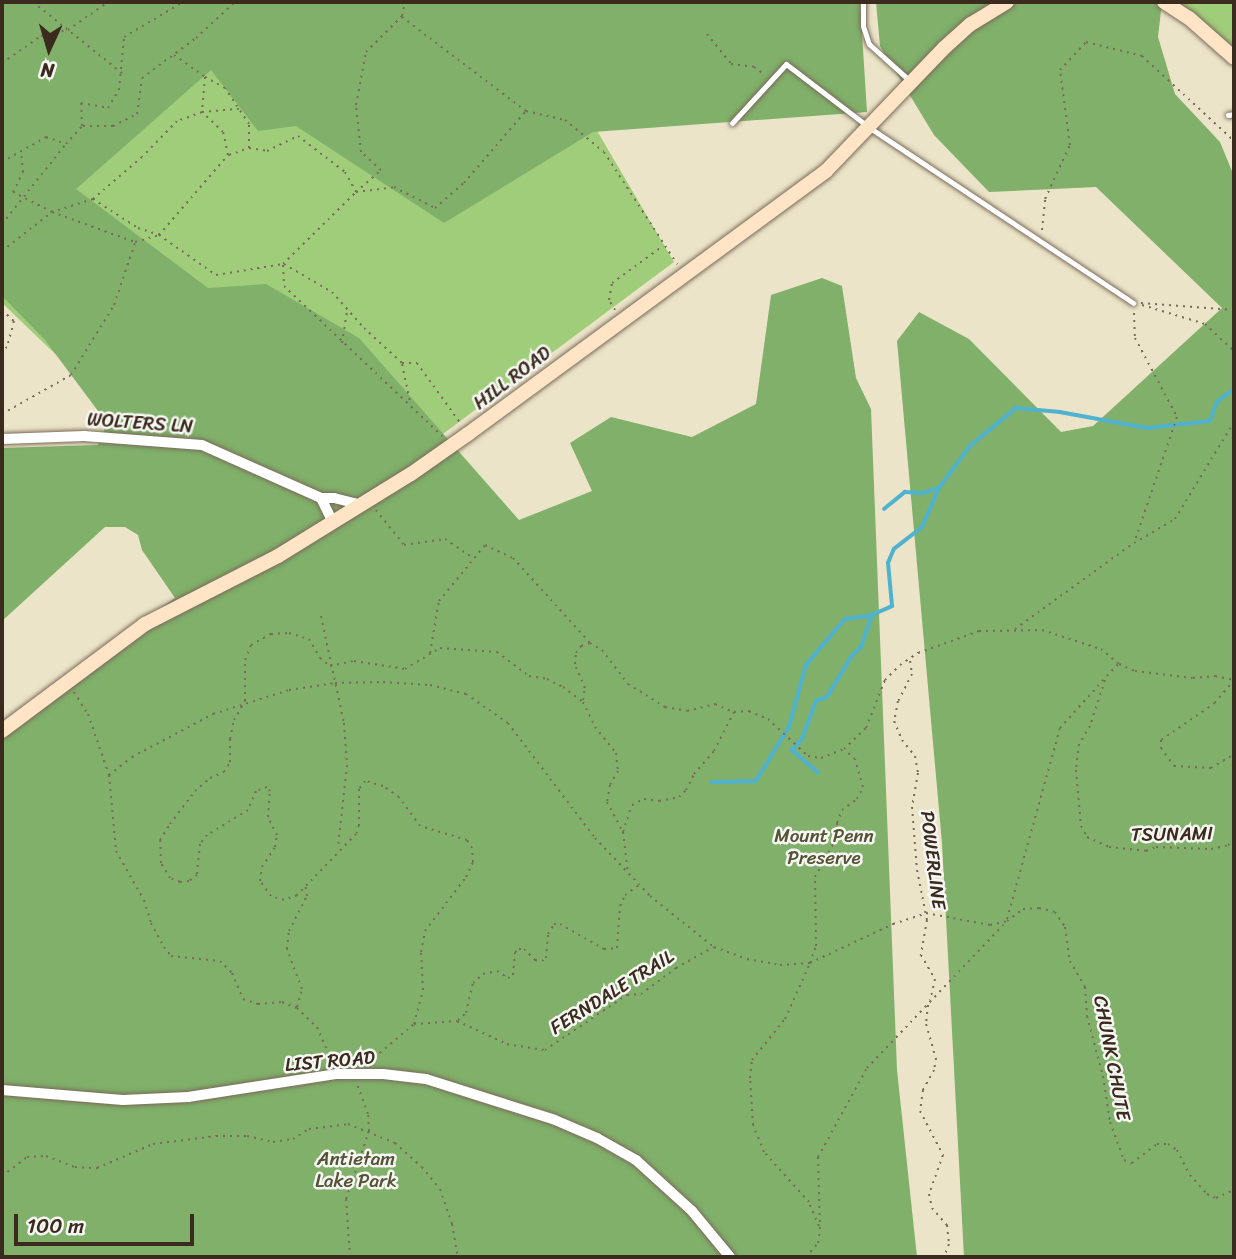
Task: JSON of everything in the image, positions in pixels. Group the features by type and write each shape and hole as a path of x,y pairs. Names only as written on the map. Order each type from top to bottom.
{"street":[{"name":"HILL ROAD","path":"2,732 145,624 266,562 333,523 468,434 826,172 971,24 1007,2"},
{"path":"1164,2 1189,19 1234,58"},
{"name":"WOLTERS LN","path":"2,439 84,436 202,445 321,498 365,503"},
{"path":"321,498 333,523"},
{"name":"LIST ROAD","path":"2,1090 123,1100 153,1099 362,1073 402,1075 447,1084 597,1138 654,1174 692,1211 730,1257"}],"lane":[{"path":"863,2 863,26 869,44 912,82"},
{"path":"732,123 786,64 870,128 1133,303"}],"path":[{"path":"2,2 12,2"},
{"path":"33,2 122,73"},
{"path":"2,63 41,36 68,30 108,2"},
{"path":"2,224 82,126 81,103 108,108 119,90 124,37 183,2"},
{"path":"82,126 113,126 137,114 142,78 235,2"},
{"path":"93,199 138,228 159,235 216,275 283,264 381,170 361,152 356,105 366,52 402,16 405,2"},
{"path":"402,16 526,111 565,120 604,152 685,276"},
{"path":"708,34 731,64 754,67 772,79"},
{"path":"1041,242 1045,199 1070,145 1060,70 1086,42 1142,56 1234,141"},
{"path":"173,54 225,88 248,124 249,148"},
{"path":"202,112 205,77"},
{"path":"2,251 52,212 93,199 142,158 177,121 202,112 239,109"},
{"path":"356,192 394,187 435,208 464,183 526,111"},
{"path":"202,112 223,132 228,155"},
{"path":"21,154 23,172 13,192 52,212 135,242 159,235 228,155 249,148 267,151 298,136 345,172 356,192"},
{"path":"2,162 21,154 46,137 66,144"},
{"path":"2,414 71,375 114,305 135,242"},
{"path":"622,321 609,300 611,284 664,245"},
{"path":"283,264 332,292 402,363 410,404"},
{"path":"283,264 284,286 342,343 431,422 451,446"},
{"path":"1133,303 1234,310"},
{"path":"1133,303 1205,324 1234,351"},
{"path":"1133,303 1135,338 1177,417 1134,544"},
{"path":"342,343 347,309"},
{"path":"2,310 14,321 7,347 2,351"},
{"path":"402,363 417,363 468,434"},
{"path":"1014,629 1134,544 1175,519 1234,422"},
{"path":"365,503 404,545 445,539 474,558"},
{"path":"430,653 439,601 485,545 513,558 590,643 603,650 628,684 665,708 687,710 715,704 734,712 749,712 768,719 808,756 821,758 844,750 866,728 885,680 909,659 979,631 1014,629 1042,630 1101,649 1119,664 1148,674 1167,673 1193,678 1215,676 1234,680 1215,703 1161,740 1161,748 1174,766 1211,768 1234,754"},
{"path":"321,616 344,723 347,765 338,849"},
{"path":"330,666 320,658 309,639 289,634 271,634 251,645 245,660 245,701 234,720 230,762 224,772 210,778 195,791 160,840 161,863 170,878 180,882 190,881 197,875 200,844 207,835 247,810 257,791 267,787 270,792 268,817 277,835 275,847 262,867 260,881 271,896 284,900 297,895 305,884 329,864 338,849 356,834 359,825 359,789 365,781 374,781 399,797 420,826 449,832 467,840 472,848 473,862 466,877 425,931 421,951 423,990 414,1024 371,1059 362,1073 357,1090 368,1114 369,1131 346,1199 349,1257"},
{"path":"583,702 585,688 575,664 576,653 580,646 590,643"},
{"path":"330,666 354,661 405,669 440,648 497,652 529,676 547,679 583,702 595,727 616,753 618,771 607,802 623,832 628,873"},
{"name":"POWERLINE","path":"909,659 912,674 898,701 894,721 902,740 915,756 918,774 912,807 917,870 926,913 921,949 936,983 926,1024 928,1039 936,1053 934,1070 923,1090 920,1111 943,1155 929,1194 932,1208 947,1225 949,1244 944,1257"},
{"name":"TSUNAMI","path":"1119,664 1106,677 1090,726 1079,744 1076,771 1082,826 1087,837 1109,847 1146,851 1156,846 1211,849 1228,845 1234,840"},
{"path":"806,1257 818,1242 820,1229 818,1157 867,1068 1007,921 1060,728 1106,677"},
{"path":"68,682 88,714 109,775 116,851 144,900 151,923 171,956 220,961 232,973 243,999 258,1004 282,1002 297,1008 317,1027 337,1074"},
{"path":"109,775 132,757 161,741 245,701 335,682 430,685 466,694 508,723 594,838 639,885 715,947 747,959 780,965 810,963 838,953 856,940 926,913"},
{"path":"623,832 632,805 643,799 659,801 679,797 686,790 694,774 714,751 734,712"},
{"path":"820,1229 809,1202 764,1152 753,1125 750,1094 752,1060 785,1019 816,946 816,877 836,839 837,823 842,810 857,799 863,787 855,759 844,750"},
{"path":"297,1008 302,989 287,949 289,931 307,897 305,884"},
{"path":"457,1021 466,1013 473,983 483,974 497,971 508,978 513,975 515,952 519,949 524,949 535,960 542,961 546,958 548,933 554,924 560,923 604,949 617,948 620,906 625,895 639,885"},
{"name":"CHUNK CHUTE","path":"926,913 989,925 1007,921 1023,909 1039,908 1055,912 1065,927 1070,961 1084,987 1087,1016 1103,1076 1110,1122 1124,1160 1132,1163 1157,1144 1168,1144 1177,1150 1190,1175 1206,1194 1216,1199 1234,1190"},
{"name":"FERNDALE TRAIL","path":"414,1024 457,1021 508,1044 545,1049 627,995 641,994 676,968 715,947"},
{"path":"2,1176 27,1157 46,1156 75,1167 97,1168 153,1144 216,1136 247,1136 273,1142 293,1139 309,1129 348,1124 395,1143 422,1167 440,1189 452,1224 458,1257"}],"green space":[{"path":"2,2 596,129 674,262 381,480 262,552 2,303"},
{"name":"Mount Penn Preserve","path":"2,2 860,2 867,112 593,132 444,223 296,126 258,131 211,70 76,189 208,288 266,284 359,338 519,520 592,491 570,443 611,417 692,437 756,404 771,295 822,278 842,286 856,378 871,409 897,1070 917,1257 2,1257 2,726 44,691 175,598 142,550 138,535 125,527 105,527 2,621 2,448 98,445 107,423 45,340 2,296"},
{"path":"876,2 1162,2 1158,37 1175,94 1220,142 1234,176 1234,1257 964,1257 942,843 897,341 919,312 969,339 1061,432 1093,426 1222,308 1096,187 989,192 934,135 880,46"},
{"path":"1172,2 1234,2 1234,48 1205,23"}],"waterway":[{"path":"818,773 792,750 802,739 816,701 827,697 851,657 861,647 872,615 892,606 888,563 894,549 922,527 939,488 970,446 1016,408 1060,412 1147,428 1210,421 1217,402 1234,389"},
{"path":"884,509 905,492 923,493 938,488"},
{"path":"712,782 756,781 789,727 806,665 845,619 872,615"}],"park label":[{"name":"Antietam Lake Park","path":"356,1170"}]}
